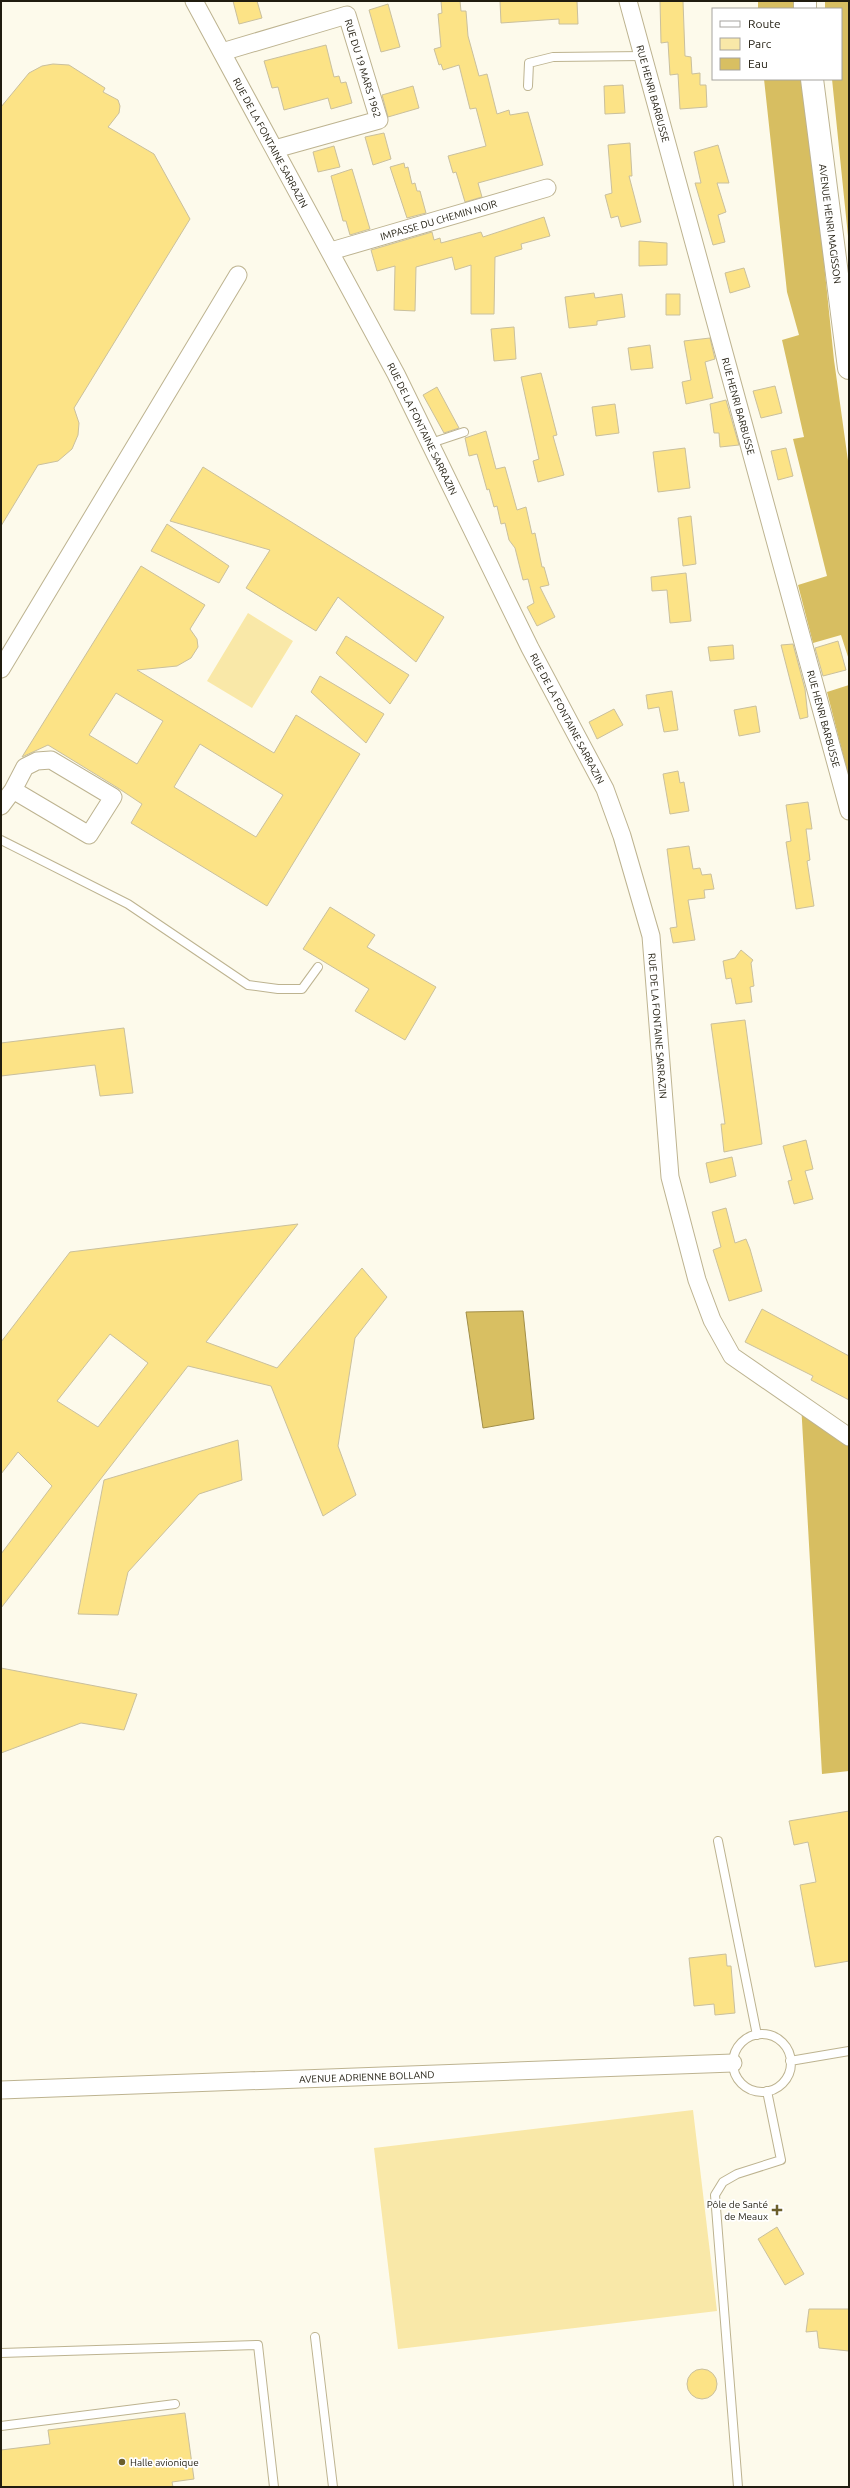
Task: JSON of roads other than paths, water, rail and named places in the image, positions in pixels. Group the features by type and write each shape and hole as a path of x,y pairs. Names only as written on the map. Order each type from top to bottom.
{"main road":[{"name":"AVENUE HENRI MAGISSON","path":"812,80 849,368"}],"street":[{"name":"RUE DE LA FONTAINE SARRAZIN","path":"194,1 331,251 431,443 530,648 605,790 622,836 651,936 670,1176 697,1280 712,1320 732,1356 849,1437"},
{"name":"RUE HENRI BARBUSSE","path":"628,1 849,810"},
{"name":"RUE DU 19 MARS 1962","path":"222,52 347,15 379,120 275,149"},
{"name":"IMPASSE DU CHEMIN NOIR","path":"331,251 547,188"},
{"path":"1,669 238,275"},
{"path":"1,806 13,790 25,767 37,761 51,760 113,797 89,835 13,790"},
{"name":"AVENUE ADRIENNE BOLLAND","path":"1,2090 733,2063"}],"lane":[{"path":"528,86 530,63 553,57 643,56"},
{"path":"431,443 464,432"},
{"path":"1,840 128,904 248,985 278,989 302,989 318,967"},
{"path":"718,1841 758,2034"},
{"path":"758,2034 766,2034 781,2041 786,2047 790,2061 789,2074 784,2082 767,2091 757,2091 740,2082 735,2073 733,2063 740,2044 748,2038 758,2034"},
{"path":"790,2061 849,2052"},
{"path":"738,2487 714,2196 723,2182 737,2174 781,2160 767,2091"},
{"path":"315,2337 333,2487"},
{"path":"1,2353 258,2345 274,2487"},
{"path":"1,2426 175,2404"}],"water":[{"path":"523,1311 534,1419 483,1428 466,1312"}],"place":[{"name":"Pôle de Santé de Meaux","path":"777,2210"},
{"name":"Halle avionique","path":"122,2462"}]}
